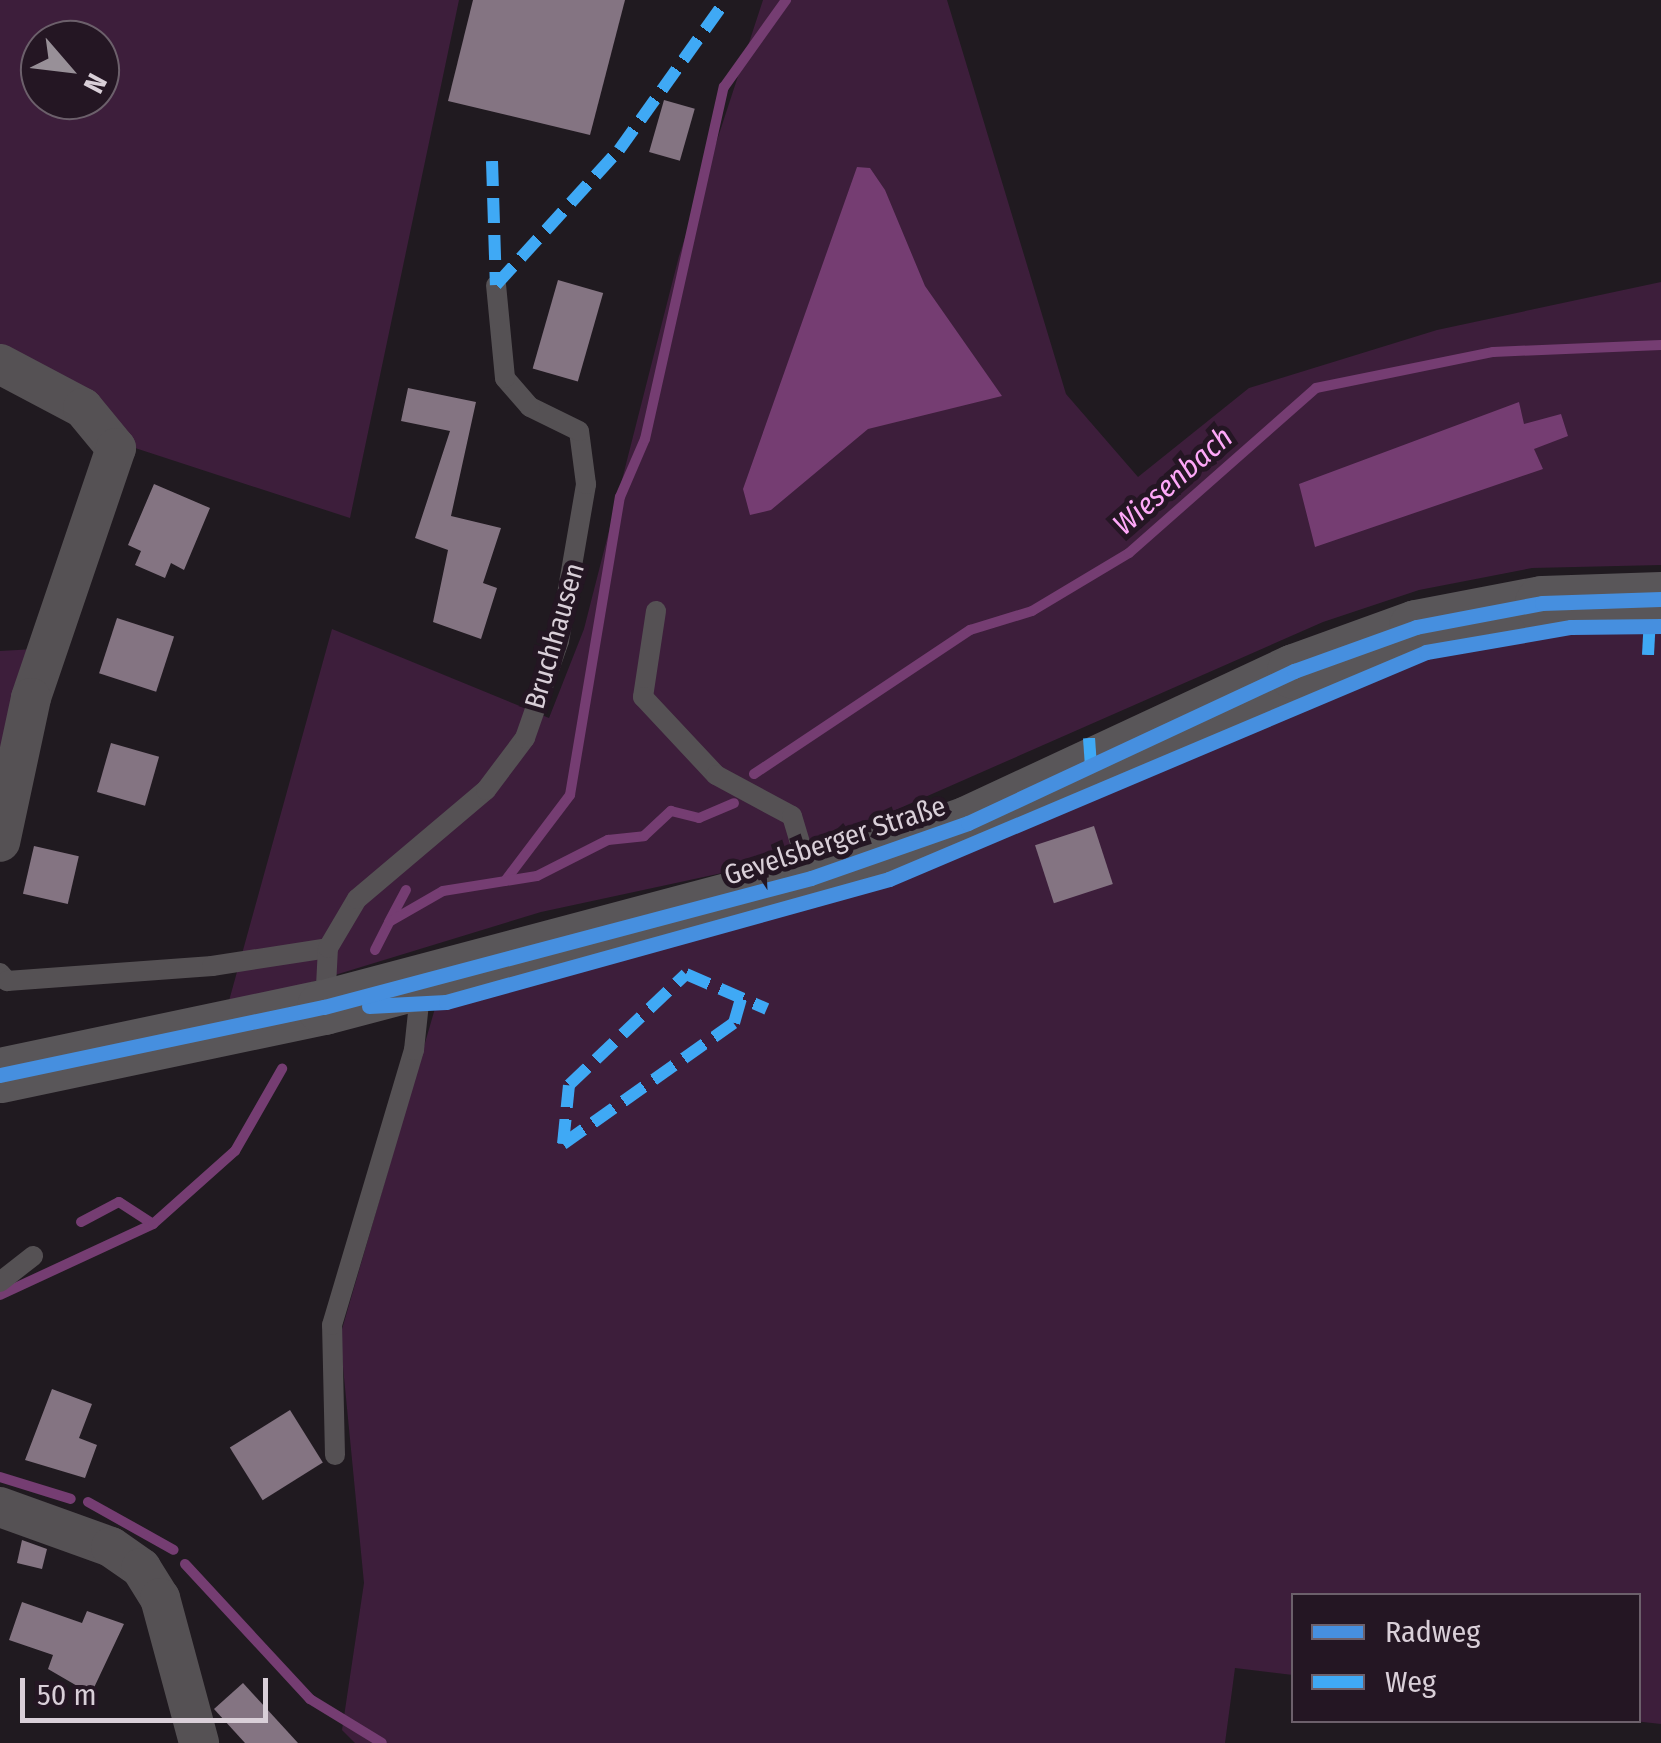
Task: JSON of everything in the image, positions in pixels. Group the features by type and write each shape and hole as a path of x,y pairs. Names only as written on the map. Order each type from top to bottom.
{"main road":[{"name":"Gevelsberger Straße","path":"0,1075 324,1007 811,878 968,823 1363,643 1497,609 1661,599"}],"street":[{"path":"0,364 83,408 116,448 31,698 0,842"},
{"path":"0,1507 111,1547 141,1568 160,1598 198,1743"}],"lane":[{"name":"Bruchhausen","path":"324,1007 328,948 357,898 486,790 524,738 560,641 586,484 580,431 530,407 505,378 496,285"},
{"path":"656,611 642,697 716,775 792,816 811,878"},
{"path":"0,974 7,982 212,966 328,948"},
{"path":"335,1455 332,1325 414,1050 421,983"},
{"path":"0,1282 33,1256"}],"shaded area":[{"path":"0,0 459,0 350,518 129,446 0,346"},
{"path":"763,0 947,0 1066,394 1138,477 1249,388 1437,330 1661,282 1661,565 1532,568 1419,590 1323,622 782,860 541,912 227,1008 332,629 549,718 584,629 679,256"},
{"path":"857,167 870,168 885,190 925,286 1002,396 868,429 771,510 750,515 743,489"},
{"path":"1519,402 1524,424 1561,414 1568,436 1534,449 1543,469 1315,547 1299,484"},
{"path":"1615,629 1661,631 1661,1724 1641,1722 1641,1593 1291,1593 1291,1675 1235,1668 1225,1743 355,1743 342,1730 364,1583 340,1336 438,998 875,889 1383,668 1507,638"},
{"path":"35,649 0,801 0,651"}],"building":[{"path":"473,0 625,0 590,135 448,101"},
{"path":"664,100 695,109 680,161 649,152"},
{"path":"558,280 603,293 578,381 533,368"},
{"path":"408,388 476,402 451,516 501,528 483,583 497,588 481,639 433,622 448,550 415,538 450,431 401,421"},
{"path":"154,484 210,508 184,570 171,563 165,578 135,565 141,551 128,545"},
{"path":"117,618 174,637 156,692 99,673"},
{"path":"111,743 159,757 145,806 97,792"},
{"path":"1094,826 1113,884 1054,903 1035,845"},
{"path":"34,846 79,856 68,904 23,894"},
{"path":"52,1389 92,1404 79,1438 97,1445 85,1478 25,1460"},
{"path":"290,1410 323,1463 263,1500 230,1448"},
{"path":"22,1540 47,1549 42,1569 17,1563"},
{"path":"22,1602 82,1623 87,1611 124,1624 91,1694 48,1669 53,1655 9,1640"},
{"path":"243,1683 298,1743 245,1743 214,1709"}],"waterway":[{"path":"505,881 570,795 620,497 645,439 724,87 786,0"},
{"name":"Wiesenbach","path":"754,774 970,630 1032,611 1129,553 1316,388 1493,352 1661,345"},
{"name":"Wiesenbach","path":"375,950 389,922 443,891 537,876 608,840 644,836 671,811 699,818 734,803"},
{"path":"390,920 406,890"},
{"path":"0,1295 153,1224 235,1151 282,1069"},
{"path":"81,1222 119,1202 153,1224"},
{"path":"0,1477 71,1499"},
{"path":"88,1502 174,1550"},
{"path":"185,1564 310,1699 382,1743"}],"marked path":[{"path":"492,161 496,285 619,150 726,0"},
{"path":"1648,655 1650,619"},
{"path":"1089,738 1091,767"},
{"path":"563,1144 569,1085 686,974 767,1009"},
{"path":"563,1144 734,1023 742,995"}],"cycle path":[{"path":"0,1075 324,1007 811,878 968,823 1294,671 1416,627 1542,603 1661,599"},
{"path":"369,1006 446,1002 889,879 1426,652 1571,627 1661,626"}]}
